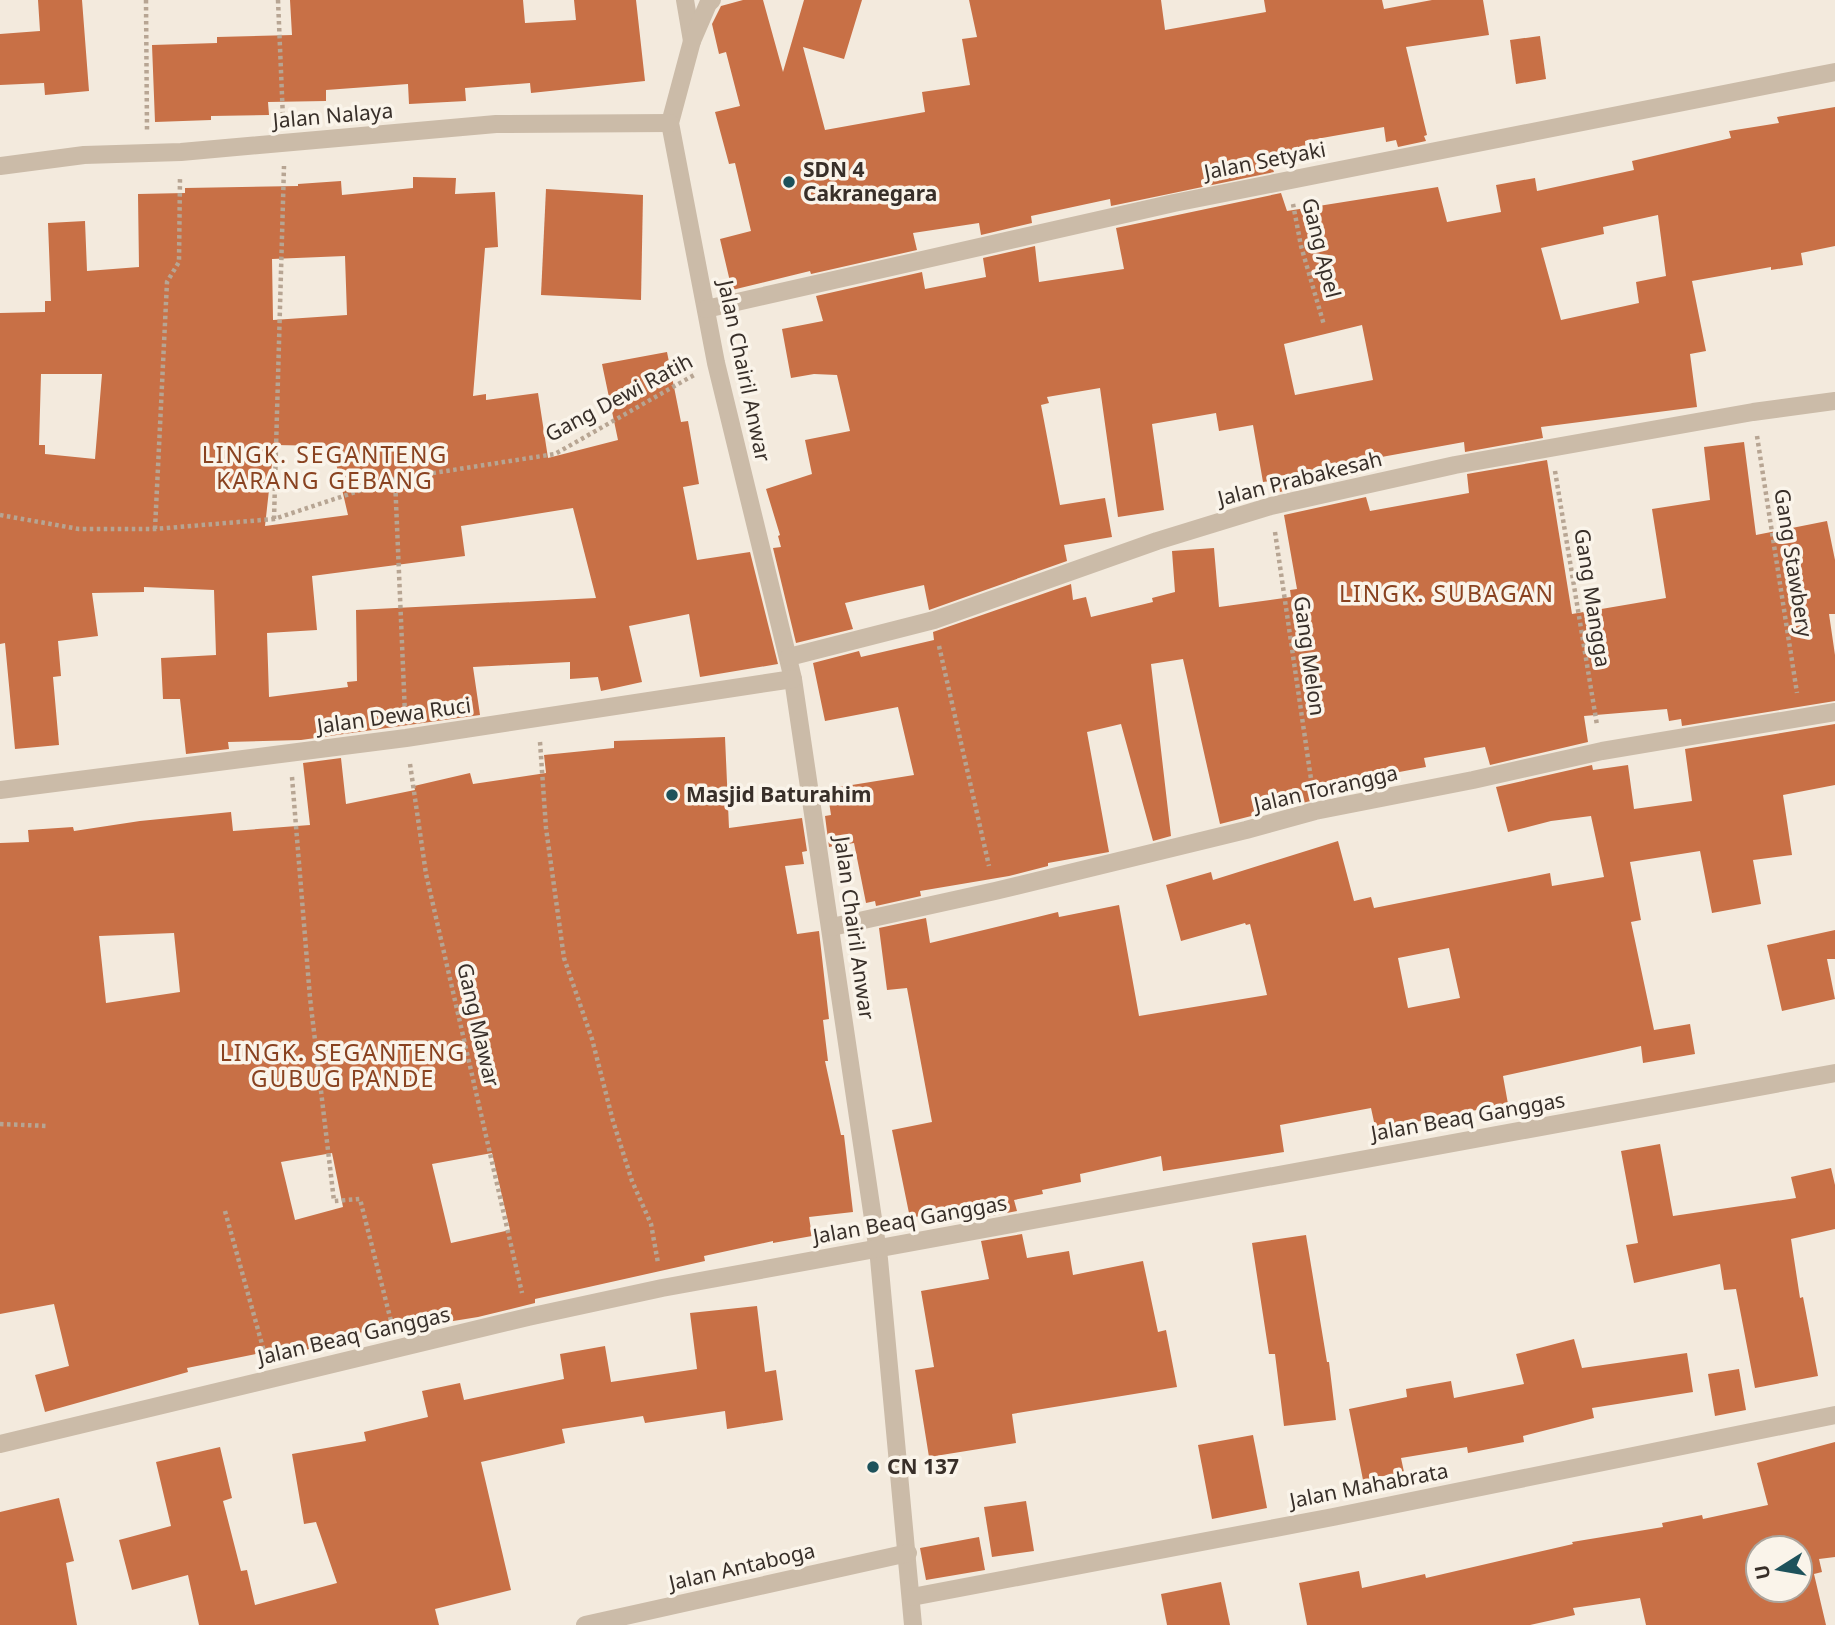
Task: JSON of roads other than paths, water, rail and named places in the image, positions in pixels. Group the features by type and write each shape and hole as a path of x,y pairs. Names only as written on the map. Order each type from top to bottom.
{"street":[{"path":"685,0 692,41"},
{"path":"670,123 692,41 712,0"},
{"name":"Jalan Setyaki","path":"706,309 1288,179 1835,72"},
{"name":"Jalan Nalaya","path":"0,166 85,155 181,152 496,124 670,123"},
{"name":"Jalan Chairil Anwar","path":"670,123 716,363 793,679 878,1249 913,1625"},
{"name":"Jalan Prabakesah","path":"789,657 934,620 1157,541 1271,506 1455,465 1552,450 1753,412 1835,401"},
{"name":"Jalan Dewa Ruci","path":"0,790 406,738 793,679"},
{"name":"Jalan Torangga","path":"832,927 1233,834 1315,811 1602,751 1835,712"},
{"name":"Jalan Beaq Ganggas","path":"0,1444 528,1317 662,1288 1835,1073"},
{"name":"Jalan Mahabrata","path":"912,1597 1333,1517 1835,1415"},
{"name":"Jalan Antaboga","path":"585,1625 908,1553"}],"place":[{"name":"SDN 4 Cakranegara","path":"789,182"},
{"name":"Masjid Baturahim","path":"672,795"},
{"name":"CN 137","path":"873,1467"}],"district":[{"name":"LINGK. SEGANTENG KARANG GEBANG","path":"325,468"},
{"name":"LINGK. SUBAGAN","path":"1447,594"},
{"name":"LINGK. SEGANTENG GUBUG PANDE","path":"343,1066"}]}
